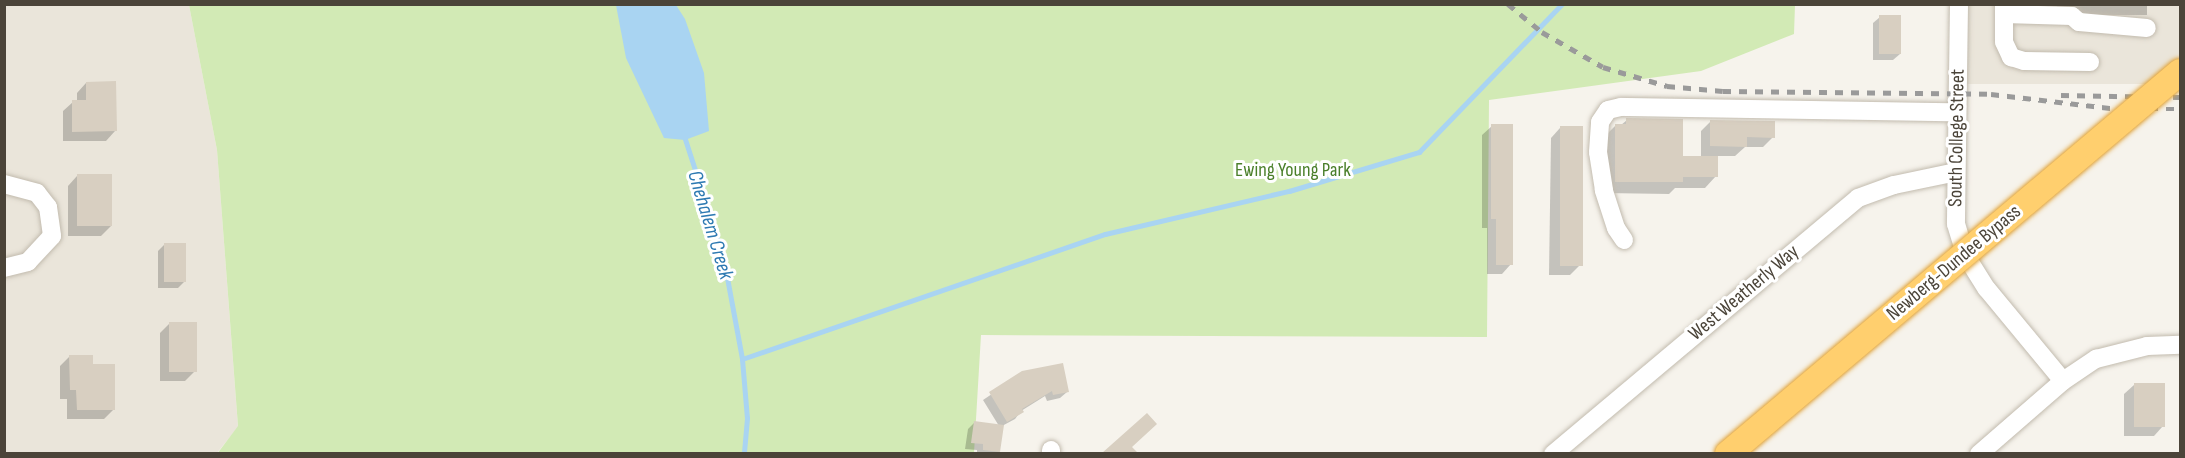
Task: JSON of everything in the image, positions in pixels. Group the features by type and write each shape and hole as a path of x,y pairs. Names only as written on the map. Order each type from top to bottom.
{"highway":[{"name":"Newberg-Dundee Bypass","path":"1728,453 2181,72"}],"street":[{"name":"South College Street","path":"1959,4 1956,224 1966,256 2010,320 2063,381"},
{"path":"2090,62 2024,62 2011,57 2004,42 2004,9 2072,16 2079,22 2147,28"},
{"path":"1624,240 1616,228 1604,190 1598,152 1600,122 1608,110 1621,107 1956,112"},
{"name":"West Weatherly Way","path":"1552,453 1858,198 1893,185 1956,172"},
{"path":"4,184 36,192 48,207 52,236 28,262 4,268"},
{"path":"1979,453 2063,381 2096,358 2147,346 2181,345"}],"shaded area":[{"path":"4,5 189,5 217,150 238,427 217,453 5,453"},
{"path":"1958,5 2180,5 2180,84 1958,84"}],"green space":[{"name":"Ewing Young Park","path":"189,5 1795,5 1794,34 1701,71 1489,100 1487,337 981,335 974,453 217,454 238,426 217,150"}],"water":[{"path":"616,5 676,5 685,19 704,73 709,131 685,140 664,138 626,58"}],"building":[{"path":"1879,15 1901,15 1901,54 1879,54"},
{"path":"116,81 117,131 72,132 72,100 86,100 86,82"},
{"path":"1626,118 1683,119 1683,156 1718,156 1718,177 1683,177 1683,182 1615,182 1615,124 1626,124"},
{"path":"1710,120 1775,121 1775,138 1747,137 1747,147 1710,146"},
{"path":"1491,124 1513,124 1513,265 1496,265 1496,219 1491,219"},
{"path":"1560,126 1583,126 1583,266 1560,266"},
{"path":"77,174 112,174 112,226 77,226"},
{"path":"164,243 186,243 186,282 164,282"},
{"path":"169,322 197,322 197,372 169,372"},
{"path":"69,355 93,355 93,364 115,364 115,410 77,410 76,390 70,390"},
{"path":"1063,363 1069,392 1053,395 1052,391 1022,409 1024,412 1007,422 989,392 1022,371"},
{"path":"2134,383 2165,383 2165,427 2134,427"},
{"path":"1147,413 1157,424 1132,447 1138,453 1102,453"},
{"path":"974,421 1004,425 1000,452 983,450 983,444 971,443"}],"waterway":[{"path":"742,359 1105,234 1289,191 1419,152 1562,4"},
{"name":"Chehalem Creek","path":"683,133 723,256 742,359 747,418 744,454"}],"railway":[{"path":"1508,4 1542,32 1603,67 1667,86 1723,91 1991,94 2118,109 2180,109"},
{"path":"2061,95 2180,97"}]}
